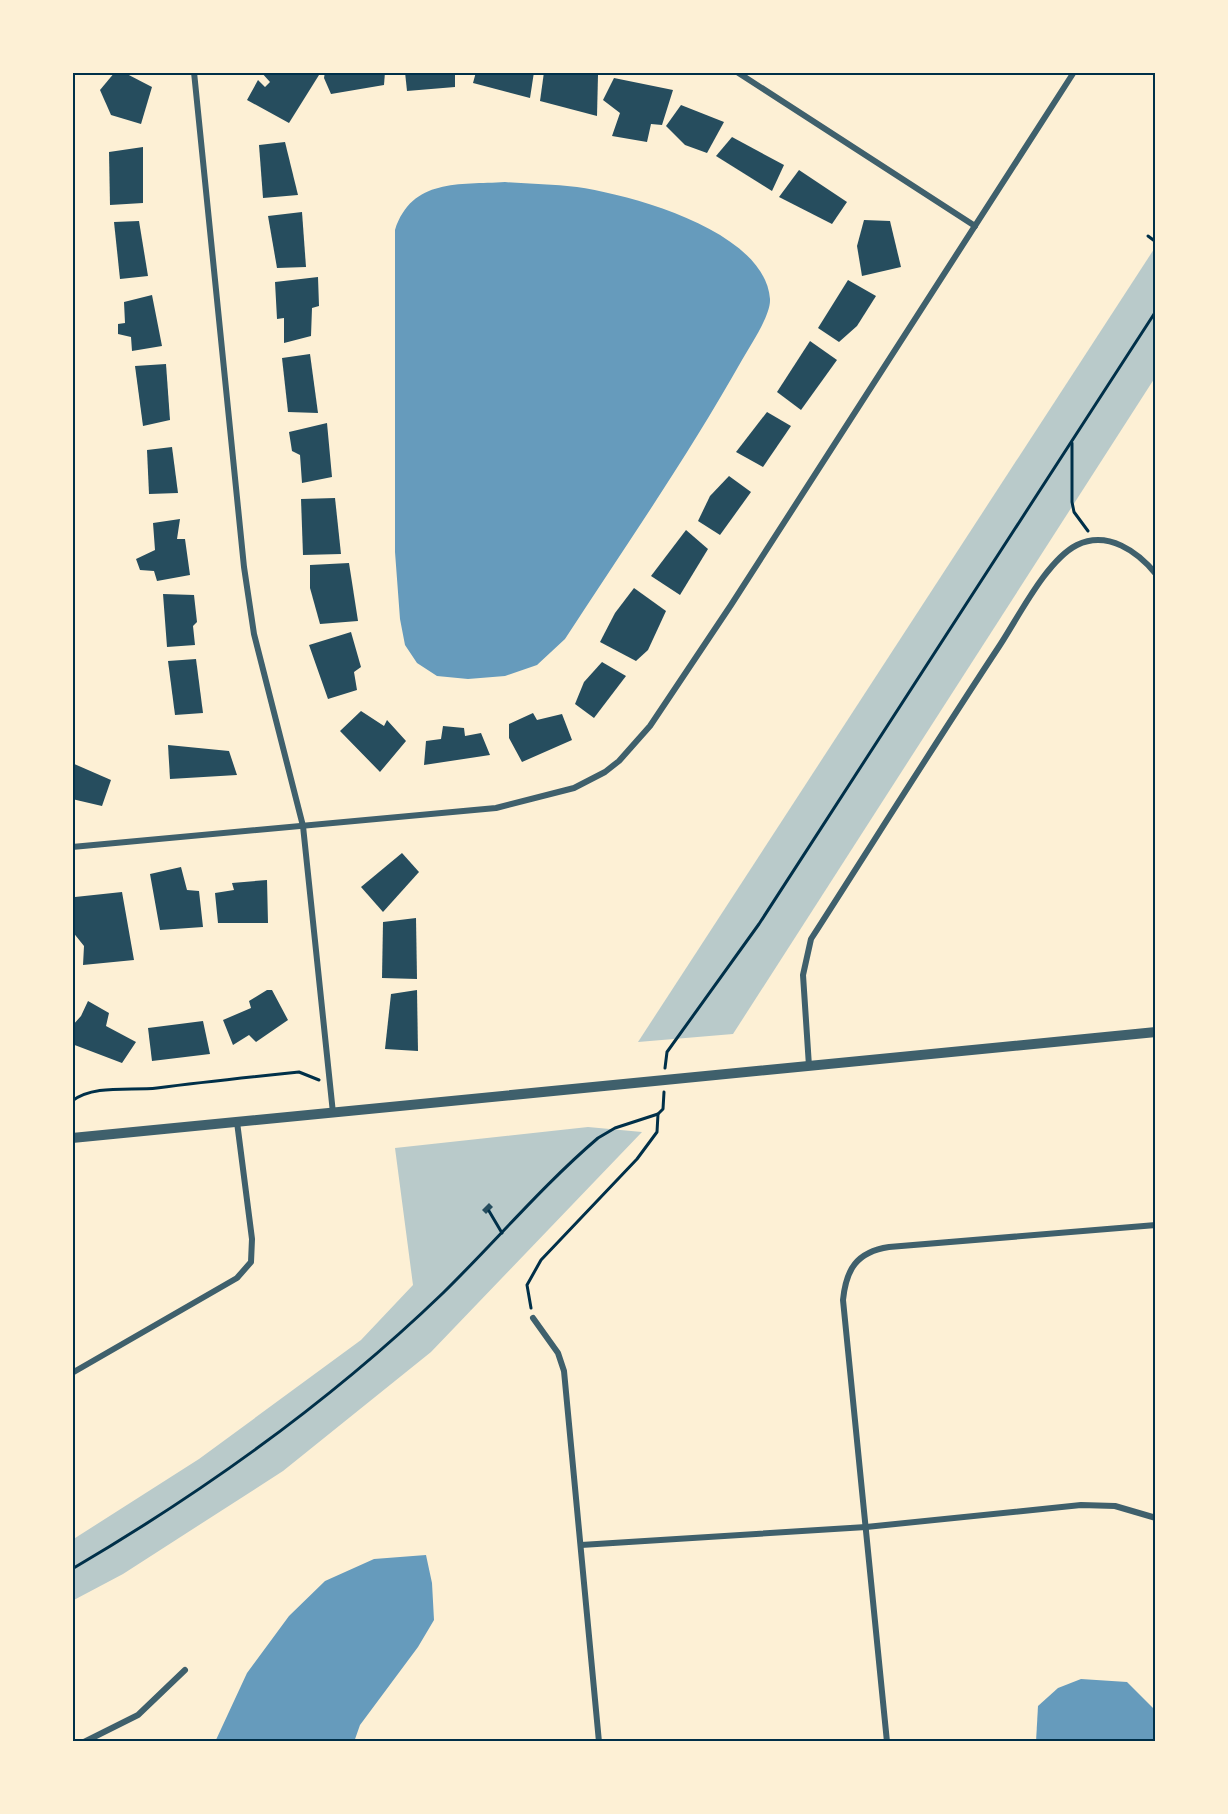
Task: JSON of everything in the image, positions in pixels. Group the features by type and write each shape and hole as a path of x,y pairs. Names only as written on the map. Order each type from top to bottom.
{"street":[{"path":"194,72 244,567 254,634 303,826 333,1113"},
{"path":"737,72 975,226"},
{"path":"72,847 496,808 528,802 574,788 605,772 619,761 650,726 731,605 1074,72"},
{"path":"809,1066 803,975 811,939 943,732 1053,566 1079,544 1097,541 1114,543 1133,551 1156,574"},
{"path":"72,1138 665,1082 1156,1032"},
{"path":"72,1373 237,1278 250,1262 252,1239 237,1122"},
{"path":"887,1742 843,1300 845,1281 855,1262 870,1251 889,1247 1156,1225"},
{"path":"533,1318 558,1353 564,1371 598,1742"},
{"path":"581,1545 866,1527 1081,1505 1115,1506 1156,1518"},
{"path":"84,1742 138,1715 185,1670"}],"path":[{"path":"1148,236 1156,242"},
{"path":"72,1569 214,1479 295,1420 376,1354 443,1293 598,1138 615,1128 658,1114 663,1109 664,1059 667,1052 759,924 1156,311"},
{"path":"1071,442 1074,512 1097,541"},
{"path":"72,1101 80,1095 127,1088 153,1088 299,1072 315,1080 329,1078"},
{"path":"533,1318 527,1285 541,1260 637,1159 657,1132 658,1114"},
{"path":"489,1211 502,1233"}],"shaded area":[{"path":"1156,246 1156,376 733,1034 638,1042"},
{"path":"588,1127 642,1132 431,1352 283,1471 123,1574 72,1601 72,1540 199,1459 361,1340 413,1285 395,1148"}],"water":[{"path":"505,182 568,186 601,191 630,198 692,220 721,236 745,254 763,275 770,299 767,313 759,330 700,431 565,639 537,665 505,676 468,679 437,676 417,663 405,645 400,619 395,552 395,230 403,213 413,201 425,193 454,185"},
{"path":"426,1555 432,1583 434,1620 418,1647 360,1725 354,1742 215,1742 247,1673 289,1616 325,1581 374,1559"},
{"path":"1081,1679 1127,1682 1153,1708 1156,1742 1036,1742 1038,1706 1058,1688"}],"building":[{"path":"115,72 123,72 152,87 141,124 111,115 100,90"},
{"path":"261,72 314,72 319,75 289,123 247,100 258,80 265,87 270,82"},
{"path":"325,72 385,72 384,85 331,94 324,78"},
{"path":"405,72 455,72 455,87 407,91"},
{"path":"476,72 534,72 530,98 473,83"},
{"path":"544,72 583,72 598,75 597,116 540,101"},
{"path":"614,78 673,90 662,125 651,124 647,142 612,136 620,113 603,100"},
{"path":"681,105 724,122 707,153 685,145 666,126"},
{"path":"732,137 784,165 772,191 716,156"},
{"path":"285,142 298,195 263,198 259,145"},
{"path":"143,147 143,203 110,205 109,152"},
{"path":"799,170 847,202 832,224 779,197"},
{"path":"302,212 306,267 277,268 268,216"},
{"path":"864,220 890,221 901,267 862,276 857,246"},
{"path":"139,221 148,276 120,279 114,222"},
{"path":"318,277 319,306 312,308 311,336 284,343 284,318 277,319 275,282"},
{"path":"848,280 876,296 857,326 839,342 818,328"},
{"path":"152,295 162,346 132,351 131,337 118,334 118,324 125,323 124,302"},
{"path":"810,341 837,360 801,410 777,392"},
{"path":"310,354 318,413 288,412 282,358"},
{"path":"166,364 170,420 143,426 135,366"},
{"path":"767,412 791,426 763,467 736,452"},
{"path":"327,423 332,477 302,483 300,455 292,451 289,432"},
{"path":"172,447 178,493 149,494 147,450"},
{"path":"729,476 751,492 720,535 698,521 710,496"},
{"path":"335,498 341,554 303,555 301,499"},
{"path":"180,519 177,539 185,539 190,575 157,581 154,571 140,570 136,559 155,550 153,523"},
{"path":"686,530 708,549 680,595 651,576"},
{"path":"349,563 358,621 320,624 310,588 310,565"},
{"path":"634,588 666,611 648,650 636,661 600,642 615,613"},
{"path":"163,594 194,595 197,622 193,626 195,645 167,647"},
{"path":"351,632 361,667 354,672 357,690 328,699 309,645"},
{"path":"196,659 203,713 175,715 168,661"},
{"path":"602,662 626,676 594,718 575,704 584,682"},
{"path":"361,711 384,726 387,720 406,741 380,772 340,731"},
{"path":"533,713 537,720 562,714 572,740 522,762 509,738 509,724"},
{"path":"443,726 464,728 465,736 481,733 490,755 424,765 426,741 441,739"},
{"path":"168,745 229,751 237,775 170,779"},
{"path":"72,763 111,780 102,806 72,799"},
{"path":"402,853 419,872 383,912 361,887"},
{"path":"181,867 187,890 199,891 203,927 160,930 150,874"},
{"path":"267,880 268,923 218,923 215,893 234,890 232,883"},
{"path":"122,892 134,960 83,965 84,946 72,931 72,906 75,897"},
{"path":"416,918 417,979 382,978 383,922"},
{"path":"267,990 272,990 288,1020 256,1042 249,1035 233,1045 223,1020 251,1008 249,1001"},
{"path":"417,990 418,1051 385,1049 391,994"},
{"path":"88,1001 109,1013 106,1026 136,1042 122,1063 72,1044 72,1026 81,1016"},
{"path":"203,1021 210,1054 152,1061 148,1028"},
{"path":"489,1203 493,1207 486,1214 482,1210"}]}
